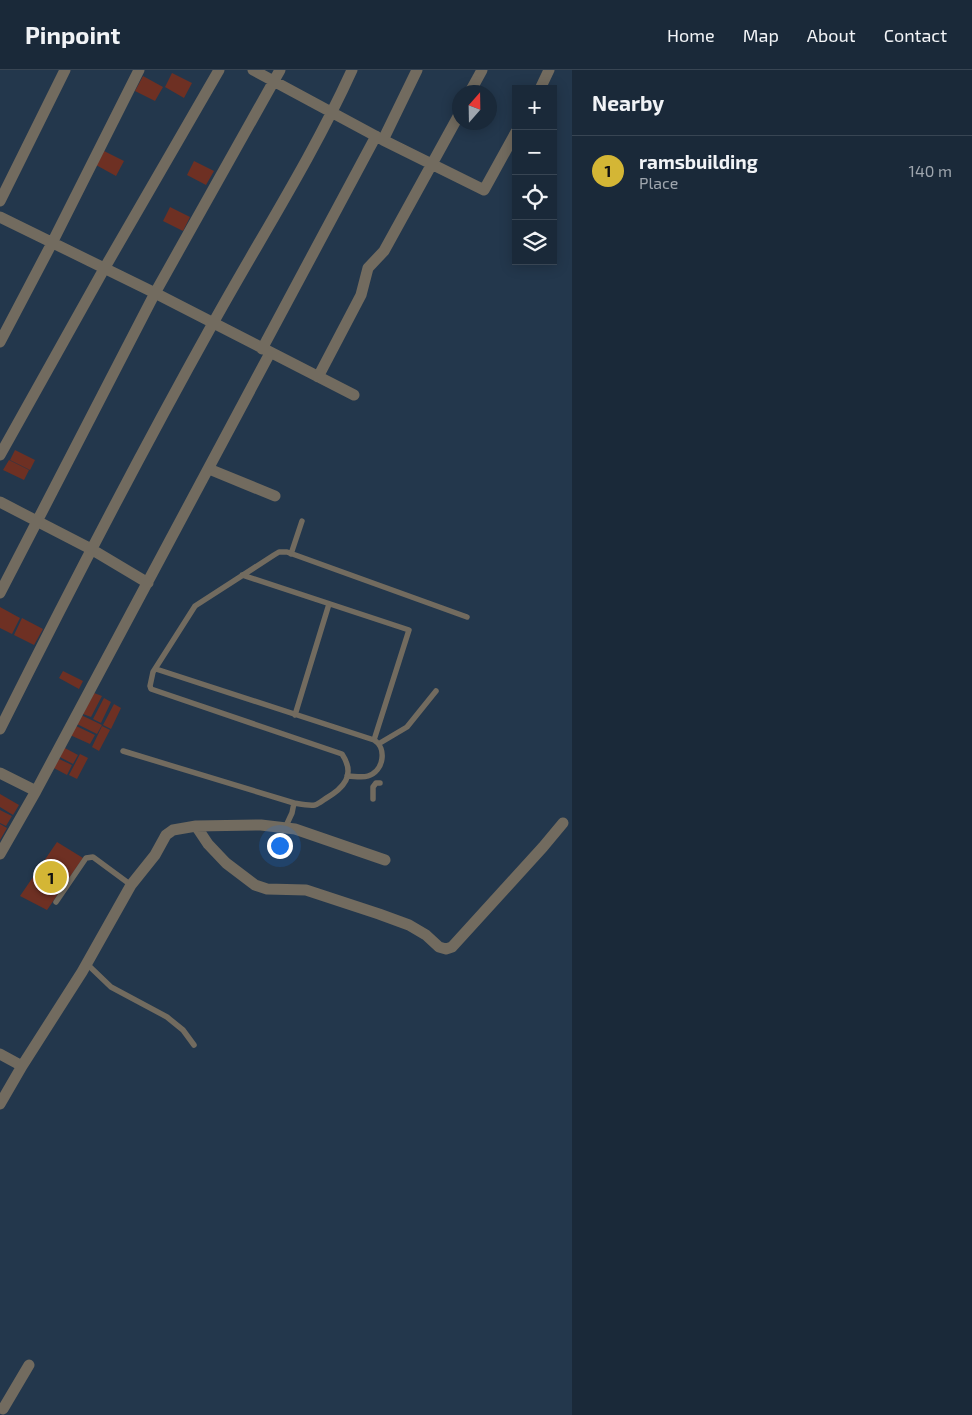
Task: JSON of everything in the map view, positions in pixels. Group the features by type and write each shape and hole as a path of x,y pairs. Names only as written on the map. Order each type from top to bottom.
{"street":[{"path":"0,201 65,70"},
{"path":"0,342 139,70"},
{"path":"0,455 104,269 219,70"},
{"path":"252,70 380,138 484,190 512,139"},
{"path":"0,593 154,293 280,70"},
{"path":"0,729 91,549 212,324 333,113 352,70"},
{"path":"0,854 148,584 209,469 266,351 417,70"},
{"path":"474,85 482,70"},
{"path":"542,85 549,70"},
{"path":"318,377 361,295 368,268 384,251 452,128"},
{"path":"0,217 154,293 354,396"},
{"path":"209,469 275,496"},
{"path":"0,502 91,549 148,584"},
{"path":"0,773 36,791"},
{"path":"196,826 208,844 226,862 255,885 266,889 306,890 379,914 410,926 426,935 439,947 446,949 452,947 543,847 562,823"},
{"path":"0,1104 87,964 131,886 155,855 166,835 173,830 196,826 261,825 295,829 385,860"},
{"path":"0,1054 22,1066"},
{"path":"1,1409 29,1365"}],"lane":[{"path":"291,554 302,521"},
{"path":"123,751 294,804 315,805 342,787 348,770 347,761 342,754 151,689 150,681 153,672 194,606 279,552 291,554 467,616"},
{"path":"242,575 408,630 377,742"},
{"path":"295,715 329,604"},
{"path":"156,669 377,742 383,751 382,761 377,769 368,776 347,776"},
{"path":"377,742 407,727 436,691"},
{"path":"363,776 373,787 373,799"},
{"path":"373,787 376,783 380,783"},
{"path":"285,828 294,804"},
{"path":"56,902 89,856 93,857 131,886"},
{"path":"87,964 111,986 167,1017 183,1030 194,1045"}],"building":[{"path":"172,73 192,83 184,98 165,87"},
{"path":"143,76 163,87 155,101 135,91"},
{"path":"104,151 124,161 116,176 96,165"},
{"path":"194,161 214,171 206,185 187,175"},
{"path":"170,207 190,217 183,231 163,221"},
{"path":"15,450 35,460 30,470 10,460"},
{"path":"9,460 29,470 24,480 3,470"},
{"path":"0,607 20,618 12,634 0,628"},
{"path":"22,618 43,629 34,645 14,635"},
{"path":"63,671 83,681 79,689 59,678"},
{"path":"94,693 102,696 91,717 83,714"},
{"path":"104,698 111,702 101,723 93,719"},
{"path":"114,704 121,708 111,729 103,725"},
{"path":"81,715 102,725 97,734 77,724"},
{"path":"74,725 95,735 90,744 70,735"},
{"path":"102,726 110,730 99,751 92,747"},
{"path":"63,747 78,755 73,764 58,756"},
{"path":"80,754 88,758 77,779 69,775"},
{"path":"57,758 72,765 67,775 52,767"},
{"path":"0,794 19,805 13,815 0,807"},
{"path":"0,810 12,816 6,826 0,823"},
{"path":"0,824 7,828 0,840"},
{"path":"57,842 83,858 47,910 20,896"}],"place":[{"name":"ramsbuilding","path":"51,877"}]}
